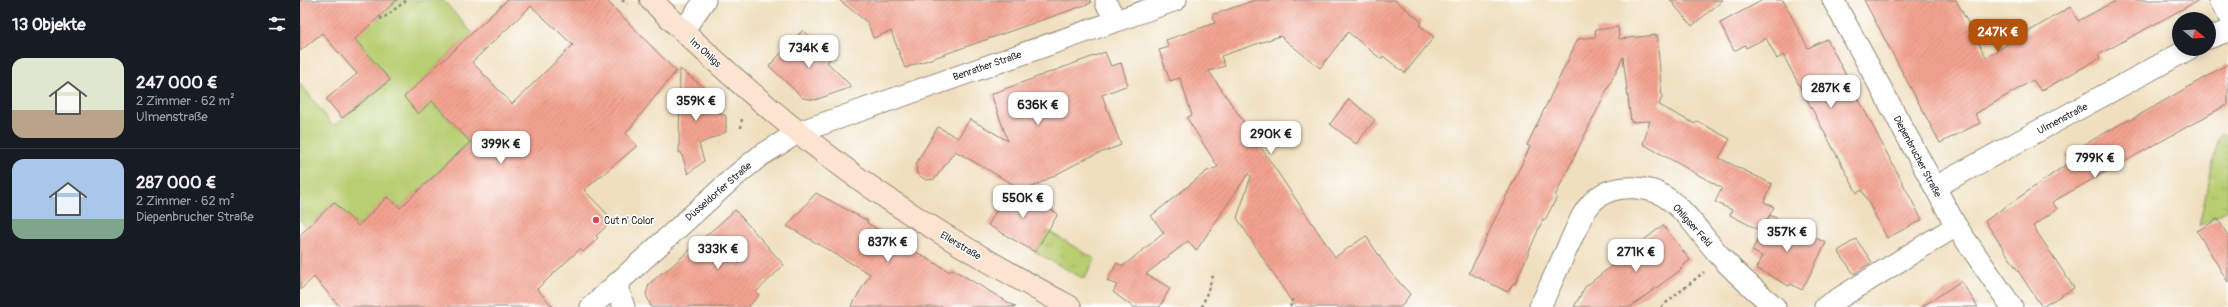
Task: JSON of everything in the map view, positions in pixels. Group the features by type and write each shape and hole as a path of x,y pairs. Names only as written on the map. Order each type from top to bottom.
{"main road":[{"name":"Im Ohligs","path":"650,0 744,87 799,132"},
{"name":"Ellerstraße","path":"799,132 843,167 924,222 966,249 1070,307"}],"street":[{"path":"683,31 705,0"},
{"path":"1106,0 1106,3 1116,20"},
{"name":"Benrather Straße","path":"799,132 1176,0"},
{"name":"Diepenbrucher Straße","path":"1833,0 1956,226 2012,307"},
{"path":"2219,0 2228,14"},
{"path":"2216,35 2228,31"},
{"name":"Ulmenstraße","path":"1935,187 2176,56"},
{"name":"Düsseldorfer Straße","path":"591,307 733,178 760,156 799,132"},
{"name":"Ohligser Feld","path":"1540,307 1582,216 1597,198 1606,192 1626,188 1649,190 1667,197 1681,210 1721,257 1774,307"},
{"path":"1825,307 1956,226"},
{"path":"616,284 624,307"}],"path":[{"path":"380,17 382,19 407,0"},
{"path":"1661,307 1721,257"},
{"path":"1202,307 1214,273"},
{"path":"1290,307 1293,299"}],"green space":[{"path":"397,0 443,0 472,33 404,97 418,114 432,101 470,142 400,208 387,197 358,226 334,202 307,228 300,220 300,83 333,126 390,80 353,36 375,18 377,20 383,15 381,13"},
{"path":"2224,133 2228,140 2228,210 2199,226 2219,135"},
{"path":"1048,231 1095,259 1084,279 1035,252"}],"building":[{"path":"300,0 397,0 355,39 390,80 342,118 326,99 357,74 322,33 300,51"},
{"path":"507,0 606,0 676,71 626,133 637,146 584,190 613,220 596,236 598,238 583,252 580,249 537,289 553,307 340,307 314,277 300,290 300,235 334,202 358,226 387,197 400,208 470,142 432,101 418,114 404,97","holes":["531,6 573,45 512,104 472,62"]},
{"path":"839,0 1090,0 1091,3 905,68 891,31 873,38 868,23"},
{"path":"1255,0 1395,0 1422,22 1419,25 1434,37 1405,73 1383,56 1381,59 1348,32 1320,68 1280,36 1221,56 1225,66 1209,71 1335,257 1366,236 1390,272 1410,294 1401,307 1295,307 1237,218 1251,176 1248,174 1196,251 1188,241 1146,274 1170,288 1160,307 1133,307 1113,292 1117,285 1107,281 1117,263 1123,266 1164,233 1151,216 1207,171 1218,167 1187,118 1192,115 1180,78 1170,81 1159,50 1169,47 1166,40 1215,23 1212,15"},
{"path":"1670,0 1723,0 1692,26"},
{"path":"1763,0 1783,0 1808,48 1827,39 1922,220 1887,238 1862,190 1857,193 1783,55 1777,59 1766,38 1746,48 1745,45 1734,51 1720,23"},
{"path":"1864,0 1956,0 1986,57 2070,7 2078,21 2117,0 2199,0 2177,12 2172,12 2172,15 2098,55 2100,58 2041,91 2033,80 1975,114 1980,123 1940,143"},
{"path":"1618,27 1619,39 1657,35 1662,97 1659,105 1695,124 1697,121 1730,139 1719,158 1772,184 1764,202 1774,207 1761,231 1730,215 1732,210 1715,202 1722,188 1643,144 1650,121 1631,122 1623,57 1555,196 1557,197 1545,220 1543,219 1515,284 1513,283 1508,292 1469,273 1530,147 1527,145 1578,39 1596,37 1595,30"},
{"path":"803,30 832,57 827,62 852,87 815,100 803,98 769,66"},
{"path":"1105,52 1111,66 1121,63 1128,85 1102,95 1121,145 1087,158 1025,191 955,151 935,179 926,180 917,174 916,166 918,160 938,127 958,138 970,119 1008,141 991,94"},
{"path":"2228,64 2228,104 2052,202 2057,209 2033,226 2074,288 2042,307 1985,221 2070,162 2066,155 2128,120 2129,121"},
{"path":"680,69 705,88 698,103 726,116 726,132 699,144 704,161 688,174 681,152 679,153"},
{"path":"1349,99 1375,120 1356,144 1330,124"},
{"path":"1011,186 1058,214 1035,252 988,225"},
{"path":"816,193 868,221 867,223 950,272 952,269 1016,307 851,307 870,274 787,226"},
{"path":"735,210 784,265 756,292 759,295 748,307 651,307 646,294 649,284 664,271 665,272"},
{"path":"1770,215 1826,243 1802,290 1791,284 1789,286 1756,268 1762,256 1752,251"},
{"path":"2218,219 2228,236 2228,282 2197,231"},
{"path":"1663,225 1690,260 1680,268 1682,269 1630,307 1574,307 1585,287"},
{"path":"1856,239 1872,262 1854,274 1838,251"},
{"path":"1961,281 1978,307 1922,307"}],"place":[{"name":"Cut n' Color","path":"596,220"}]}
